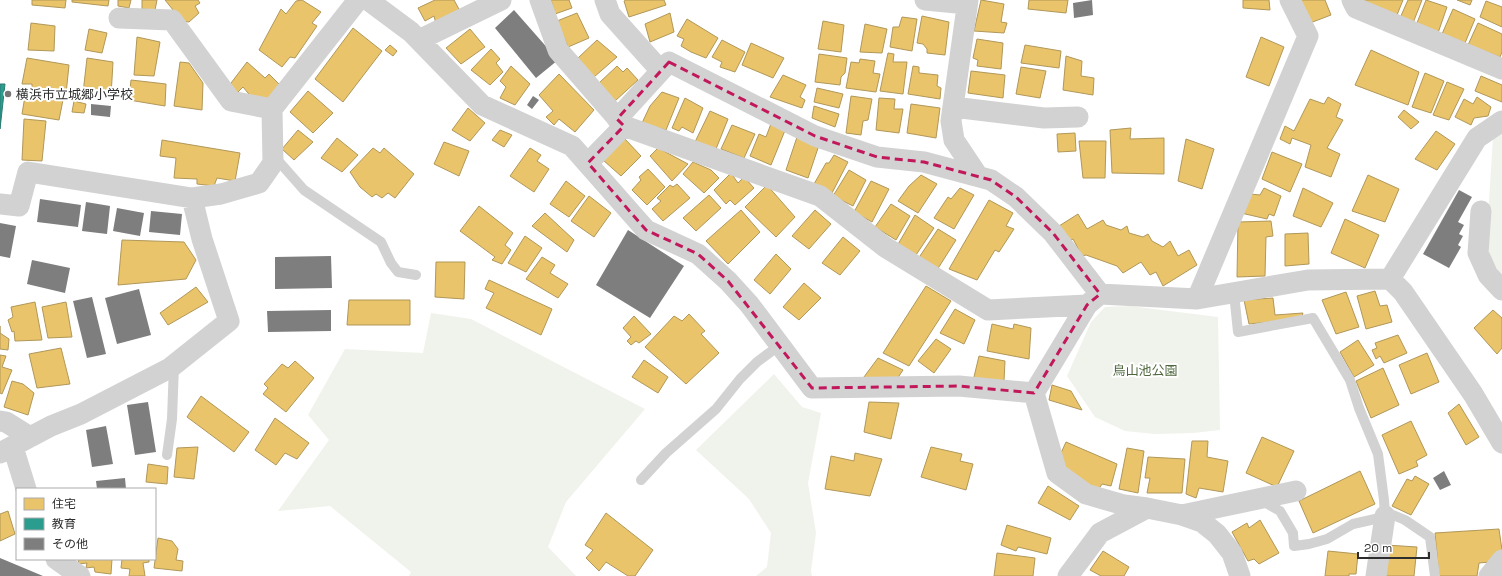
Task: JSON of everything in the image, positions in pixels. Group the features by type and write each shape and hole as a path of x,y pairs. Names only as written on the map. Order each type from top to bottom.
{"street":[{"path":"0,204 19,206 28,172 192,198 221,194 259,183 273,163 272,109 358,0"},
{"path":"368,0 411,32 482,105 572,146 646,230 698,254 728,281 749,304 812,388 959,386 1034,393"},
{"path":"419,40 500,0"},
{"path":"540,0 558,50 621,123 820,196 885,247 988,310 1093,300 1197,299 1308,280 1390,279 1403,292 1495,422 1502,443"},
{"path":"605,0 610,14 661,71"},
{"path":"925,0 968,2 951,121 954,140 978,176"},
{"path":"1197,299 1308,36 1290,0"},
{"path":"1352,0 1356,8 1502,68"},
{"path":"119,18 172,20 232,101 272,109"},
{"path":"588,163 669,62 815,136 877,157 924,162 991,180 1016,197 1053,232 1093,300"},
{"path":"952,107 1044,118 1078,117"},
{"path":"1390,279 1477,138 1502,121"},
{"path":"14,446 51,426 81,414 170,368 229,321 202,240 192,198"},
{"path":"1481,211 1478,253 1488,275 1502,290"},
{"path":"1093,300 1034,393 1057,474 1086,494 1124,505 1182,515 1202,522 1217,534 1232,553 1240,576"},
{"path":"0,421 6,422 26,488"},
{"path":"1182,515 1296,491"},
{"path":"1068,576 1100,533 1147,508"},
{"path":"1376,576 1385,516"},
{"path":"1489,576 1502,560"}],"lane":[{"path":"273,154 304,190 381,242 398,272 416,275"},
{"path":"1234,293 1238,332 1313,318 1350,380 1359,408 1378,454 1385,516"},
{"path":"641,480 666,453 716,409 740,379 757,362 780,345"},
{"path":"167,455 172,419 174,365"},
{"path":"1259,499 1280,511 1293,533 1294,546 1327,539 1353,524 1393,514 1406,520 1430,537 1435,576"}],"highlighted area":[{"path":"669,62 815,136 877,157 924,162 991,180 1016,197 1053,233 1100,294 1087,305 1034,393 959,386 812,388 728,281 698,254 646,230 588,163 624,126 617,119"}],"green space":[{"path":"1502,131 1502,279 1486,249 1493,137"},
{"name":"鳥山池公園","path":"1130,306 1218,317 1220,430 1193,433 1155,434 1125,431 1095,417 1067,376 1091,322 1105,307"},
{"path":"431,313 471,319 645,409 566,502 548,547 576,576 409,576 411,572 330,506 278,511 329,440 308,415 345,349 423,353"},
{"path":"774,374 802,407 821,413 808,483 816,533 811,571 812,576 756,576 767,567 771,533 749,499 696,450"}],"building: 住宅":[{"path":"32,0 66,0 65,8 32,5"},
{"path":"72,0 109,0 108,6 72,2"},
{"path":"118,0 131,0 129,8 118,6"},
{"path":"142,0 157,0 155,10 142,9"},
{"path":"165,0 198,0 200,3 195,6 199,13 189,22 182,21"},
{"path":"302,0 321,12 312,23 317,26 295,58 290,57 282,67 259,50 281,9 286,14 296,1"},
{"path":"435,0 454,0 460,11 436,24 434,16 425,21 418,8"},
{"path":"551,0 569,0 572,8 555,14"},
{"path":"664,0 666,5 629,17 624,1"},
{"path":"981,0 1004,4 1001,22 1007,23 1004,33 974,31"},
{"path":"1029,0 1068,0 1066,13 1028,9"},
{"path":"1243,0 1269,0 1270,10 1243,8"},
{"path":"1301,0 1325,0 1331,15 1310,23"},
{"path":"1362,0 1403,0 1397,15"},
{"path":"1408,0 1422,0 1413,23 1400,18"},
{"path":"1426,0 1447,7 1438,33 1417,23"},
{"path":"1457,0 1472,0 1470,5"},
{"path":"1486,1 1502,7 1502,27 1480,17"},
{"path":"1453,9 1475,19 1465,43 1442,34"},
{"path":"577,13 589,38 568,47 557,21"},
{"path":"670,13 674,32 650,42 645,24"},
{"path":"922,16 949,22 945,55 927,53 927,49 923,44 917,43"},
{"path":"902,17 917,19 912,51 890,47 893,27 899,27"},
{"path":"687,19 718,38 706,58 681,46 684,39 677,36"},
{"path":"823,21 844,25 841,52 818,49"},
{"path":"31,23 55,26 54,51 28,50"},
{"path":"1478,23 1502,34 1502,52 1500,57 1468,45"},
{"path":"865,24 887,29 882,53 860,52"},
{"path":"353,28 382,51 343,102 315,79"},
{"path":"89,29 107,33 102,53 85,50"},
{"path":"470,29 485,47 461,64 446,48"},
{"path":"137,37 160,42 154,76 134,75"},
{"path":"1261,37 1284,47 1269,86 1246,77"},
{"path":"977,39 1003,43 1001,69 977,66 978,60 973,58"},
{"path":"597,40 617,57 594,77 578,58"},
{"path":"722,40 745,52 735,72 720,67 722,62 712,57"},
{"path":"751,43 784,58 773,78 742,65"},
{"path":"390,45 397,51 393,56 385,50"},
{"path":"1025,45 1061,51 1059,68 1021,63"},
{"path":"491,49 500,59 496,63 503,72 490,85 471,70"},
{"path":"1371,50 1419,72 1408,105 1355,85"},
{"path":"888,53 894,54 893,62 907,62 903,94 880,91"},
{"path":"819,54 847,58 845,73 841,77 840,85 815,82"},
{"path":"1066,56 1082,61 1081,76 1094,78 1093,95 1063,90"},
{"path":"27,58 69,65 66,94 32,89 32,84 22,84"},
{"path":"87,58 113,62 111,96 83,93"},
{"path":"860,59 875,61 873,73 880,74 876,92 846,88 851,62 859,63"},
{"path":"180,62 189,63 203,83 202,110 174,106"},
{"path":"247,62 265,78 269,74 281,86 265,102 253,99 243,87 235,95 228,87"},
{"path":"511,66 530,84 515,105 500,98 506,87 500,81"},
{"path":"617,66 623,72 627,68 638,80 615,101 599,83"},
{"path":"913,66 919,67 919,73 938,75 937,86 941,88 940,99 908,94"},
{"path":"1021,67 1046,71 1040,98 1016,94"},
{"path":"971,71 1005,75 1003,98 968,93"},
{"path":"1425,73 1444,81 1431,113 1412,107"},
{"path":"559,74 594,110 575,132 559,119 554,125 546,117 553,111 539,95"},
{"path":"783,75 806,85 800,97 805,100 802,108 770,97"},
{"path":"1481,76 1502,85 1502,102 1475,91"},
{"path":"131,80 166,84 165,106 129,100"},
{"path":"1447,82 1464,89 1449,120 1433,115"},
{"path":"817,88 843,94 839,108 814,102"},
{"path":"308,91 333,113 313,133 290,112"},
{"path":"662,92 679,98 666,130 642,123 650,106"},
{"path":"25,96 63,100 59,120 22,114"},
{"path":"851,96 872,99 868,120 863,121 861,135 846,133"},
{"path":"1328,97 1341,104 1336,117 1343,120 1327,148 1340,154 1331,177 1305,167 1311,145 1292,138 1290,144 1280,139 1285,126 1294,131 1310,99 1324,104"},
{"path":"1477,97 1491,107 1488,116 1474,118 1471,125 1455,117 1464,99 1473,104"},
{"path":"685,98 703,108 693,133 682,127 679,131 672,128"},
{"path":"879,98 895,99 894,109 903,109 899,133 876,130"},
{"path":"74,101 86,104 84,113 72,112"},
{"path":"911,104 940,108 936,138 907,133"},
{"path":"814,106 839,114 835,127 812,118"},
{"path":"468,108 485,123 470,141 452,130"},
{"path":"1404,110 1419,122 1411,129 1398,117"},
{"path":"710,111 728,119 716,149 695,142"},
{"path":"24,119 46,121 42,161 22,160"},
{"path":"772,121 786,128 771,165 750,156 759,134 766,137"},
{"path":"732,125 755,134 744,158 721,149"},
{"path":"1131,128 1130,139 1164,138 1164,174 1112,173 1110,130"},
{"path":"298,130 313,142 294,160 282,149"},
{"path":"500,130 512,135 504,147 492,140"},
{"path":"1436,131 1455,144 1437,170 1415,159"},
{"path":"1075,133 1076,151 1058,152 1057,134"},
{"path":"797,137 819,145 808,178 786,170"},
{"path":"337,138 358,155 342,172 321,158"},
{"path":"625,139 641,156 621,176 603,160"},
{"path":"1186,139 1214,149 1202,189 1178,181"},
{"path":"162,140 240,153 235,181 217,178 214,186 197,184 197,179 174,178 176,158 160,156"},
{"path":"1079,141 1106,141 1105,178 1083,178"},
{"path":"444,142 469,151 459,176 434,164"},
{"path":"373,148 380,153 384,148 414,174 395,198 388,193 382,198 376,194 372,197 360,187 350,172"},
{"path":"530,148 541,155 537,161 549,169 534,192 510,176"},
{"path":"658,148 688,164 672,181 650,156"},
{"path":"1272,152 1302,164 1290,192 1262,179"},
{"path":"834,155 848,162 832,193 814,184 826,163 829,163"},
{"path":"693,162 711,170 719,178 704,193 683,174"},
{"path":"648,169 665,187 647,205 632,190 641,180 639,177"},
{"path":"849,170 866,180 853,206 833,196"},
{"path":"731,173 738,183 744,177 754,188 735,205 730,200 726,204 714,190"},
{"path":"921,175 937,184 918,213 898,201 909,186"},
{"path":"1368,175 1399,189 1385,222 1352,211"},
{"path":"566,181 585,196 569,217 550,204"},
{"path":"871,181 889,189 872,222 854,212"},
{"path":"677,184 690,198 663,221 652,209 661,201 657,198 670,185 673,187"},
{"path":"767,185 795,217 776,237 745,207"},
{"path":"960,188 974,195 954,229 934,218 948,197 951,199"},
{"path":"1264,188 1281,196 1274,216 1269,214 1267,219 1241,213 1250,194 1260,195"},
{"path":"1303,188 1333,203 1321,227 1293,216"},
{"path":"709,195 721,208 696,231 683,218"},
{"path":"589,196 611,213 594,237 571,221"},
{"path":"989,200 1013,213 1006,226 1014,229 999,252 995,250 977,280 949,269"},
{"path":"891,204 910,216 896,240 875,227"},
{"path":"479,206 513,233 505,245 511,250 502,264 492,260 495,257 460,231"},
{"path":"741,210 760,232 728,264 706,241"},
{"path":"815,210 831,224 809,249 792,236"},
{"path":"545,213 574,240 567,252 532,226"},
{"path":"1078,214 1087,229 1103,220 1106,225 1121,230 1127,226 1129,233 1143,237 1148,234 1152,241 1163,247 1170,241 1178,256 1189,250 1197,265 1163,286 1156,272 1150,275 1141,262 1123,273 1117,266 1086,255 1082,256 1073,239 1067,242 1059,226"},
{"path":"915,215 934,228 916,255 897,246"},
{"path":"1345,219 1379,235 1365,268 1331,253"},
{"path":"1271,221 1273,236 1266,237 1265,276 1237,277 1238,222"},
{"path":"938,229 956,240 937,270 918,259"},
{"path":"1308,233 1309,264 1285,266 1285,234"},
{"path":"525,236 542,248 526,272 508,263"},
{"path":"843,237 860,251 840,275 822,263"},
{"path":"122,240 184,242 196,260 186,279 118,285"},
{"path":"776,254 791,269 770,294 754,280"},
{"path":"542,257 555,265 550,273 568,284 558,298 526,279"},
{"path":"436,262 465,262 464,299 435,297"},
{"path":"489,280 552,309 541,335 486,308 494,293 485,289"},
{"path":"804,283 821,298 799,320 783,307"},
{"path":"926,286 951,301 909,366 883,353"},
{"path":"196,287 208,302 168,325 160,313"},
{"path":"1375,291 1380,306 1387,305 1392,322 1366,329 1357,296"},
{"path":"1346,292 1359,327 1336,334 1322,300"},
{"path":"1273,298 1275,315 1303,313 1301,319 1249,324 1244,300"},
{"path":"349,300 410,300 410,325 347,325"},
{"path":"35,302 42,340 15,341 14,331 12,332 8,320 13,317 11,307"},
{"path":"66,302 72,337 48,338 42,307"},
{"path":"955,309 975,320 964,344 940,333"},
{"path":"1493,310 1502,318 1502,348 1497,354 1474,328"},
{"path":"689,314 705,331 701,334 719,353 686,384 645,347 674,316 682,321"},
{"path":"634,316 651,334 639,343 636,341 631,345 627,341 631,337 623,328"},
{"path":"992,324 1013,329 1014,324 1031,328 1029,359 987,351"},
{"path":"0,333 9,339 8,350 0,349"},
{"path":"1398,335 1407,353 1384,363 1380,356 1376,359 1372,350 1377,348 1375,343"},
{"path":"936,339 951,349 934,373 918,361"},
{"path":"1358,340 1374,365 1354,377 1340,352"},
{"path":"61,348 70,384 37,388 29,354"},
{"path":"1427,353 1439,382 1411,394 1399,365"},
{"path":"0,355 6,356 2,367 12,370 2,394 0,393"},
{"path":"979,356 1005,361 1004,381 973,381"},
{"path":"878,358 903,370 895,382 861,381"},
{"path":"644,360 668,377 658,393 632,377"},
{"path":"295,361 314,378 286,412 263,394 268,388 264,384 282,364 288,368"},
{"path":"1383,368 1399,405 1371,418 1356,381"},
{"path":"12,381 23,384 34,393 28,415 4,407"},
{"path":"1052,385 1071,391 1082,410 1049,400"},
{"path":"201,396 249,432 234,452 187,417"},
{"path":"869,402 899,403 891,439 864,432"},
{"path":"1459,404 1479,437 1466,445 1448,413"},
{"path":"275,418 309,443 297,459 285,453 276,465 255,450"},
{"path":"1411,421 1427,455 1416,461 1418,466 1399,474 1382,435"},
{"path":"1262,437 1294,451 1277,487 1246,473"},
{"path":"1192,441 1208,441 1207,457 1228,461 1223,492 1199,488 1196,498 1186,494"},
{"path":"1066,442 1117,464 1111,486 1102,484 1098,490 1064,470 1061,453"},
{"path":"198,447 194,479 174,477 177,448"},
{"path":"931,447 962,454 960,461 973,464 966,490 921,477"},
{"path":"1127,448 1144,451 1138,493 1119,489"},
{"path":"855,453 882,459 870,496 825,489 831,456 854,461"},
{"path":"1148,457 1185,459 1182,493 1147,493 1150,478 1145,478"},
{"path":"148,464 168,467 167,484 146,482"},
{"path":"1360,471 1375,504 1313,533 1299,501"},
{"path":"1415,476 1429,484 1411,515 1392,506 1407,479 1412,481"},
{"path":"1048,486 1079,506 1070,520 1038,503"},
{"path":"8,511 15,534 0,541 0,514"},
{"path":"606,513 653,550 635,576 628,576 606,562 599,571 586,558 593,550 585,545"},
{"path":"1260,520 1279,553 1259,564 1254,559 1248,561 1232,532 1247,523 1249,528"},
{"path":"1007,525 1051,538 1047,554 1018,547 1016,551 1001,545"},
{"path":"1499,529 1502,550 1490,562 1479,563 1477,576 1439,576 1435,533"},
{"path":"158,538 172,541 178,549 176,560 183,561 182,571 154,568"},
{"path":"1386,545 1417,547 1414,576 1383,576"},
{"path":"1103,551 1129,567 1124,576 1101,576 1090,570"},
{"path":"1328,551 1358,554 1356,574 1349,574 1349,576 1325,576"},
{"path":"997,553 1035,558 1033,576 994,576"},
{"path":"79,560 112,560 111,574 95,572 94,567 86,568 87,563 78,564"},
{"path":"122,560 149,560 149,562 143,563 145,576 129,576 130,569 121,568"}],"building: 教育":[{"path":"0,84 5,84 0,129"}],"building: その他":[{"path":"1092,0 1093,15 1074,18 1073,3"},
{"path":"514,10 558,60 536,78 495,28"},
{"path":"533,96 539,100 532,109 527,105"},
{"path":"91,104 111,106 110,117 91,115"},
{"path":"1459,190 1472,197 1458,222 1464,225 1459,234 1463,236 1458,245 1461,247 1449,268 1423,254"},
{"path":"40,199 81,205 78,227 37,222"},
{"path":"86,202 110,206 107,234 82,231"},
{"path":"117,208 144,213 140,236 113,231"},
{"path":"151,211 182,214 180,235 149,232"},
{"path":"0,223 16,226 10,258 0,256"},
{"path":"628,230 684,266 650,318 596,285"},
{"path":"331,256 332,288 275,289 275,257"},
{"path":"32,260 70,268 65,293 27,284"},
{"path":"139,289 151,335 117,344 105,298"},
{"path":"92,297 106,354 87,358 73,301"},
{"path":"331,310 331,331 268,332 267,311"},
{"path":"148,402 156,452 135,455 127,405"},
{"path":"106,426 113,464 92,467 86,430"},
{"path":"1444,471 1451,485 1440,490 1433,478"},
{"path":"125,478 126,488 97,488 96,481"},
{"path":"0,558 43,576 0,576"}],"place":[{"name":"横浜市立城郷小学校","path":"8,94"}]}
